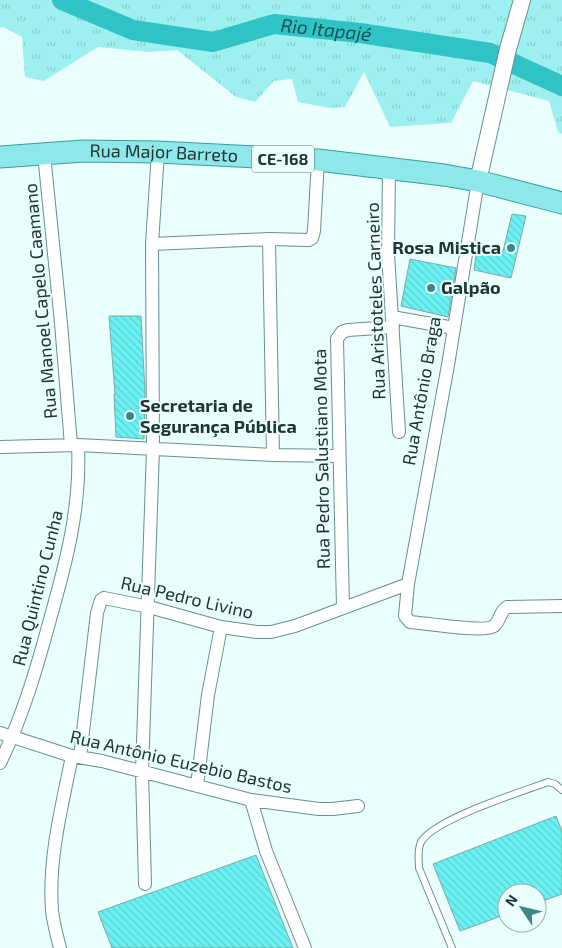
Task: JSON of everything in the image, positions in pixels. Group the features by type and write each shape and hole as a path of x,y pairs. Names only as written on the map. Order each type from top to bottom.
{"main road":[{"name":"Rua Major Barreto","path":"0,157 84,151 158,152 318,160 444,175 478,181 562,203"}],"street":[{"name":"Rua Antônio Braga","path":"522,0 508,49 478,181 454,328 408,584 405,612 407,620 410,622 465,628 489,628 495,625 507,606 562,606"},
{"path":"145,884 142,772 153,449 152,244 158,152"},
{"name":"Rua Manoel Capelo Caamano","path":"44,154 75,445"},
{"path":"152,244 269,239 306,241 312,238 318,160"},
{"name":"Rua Aristoteles Carneiro","path":"389,168 388,254 399,432"},
{"path":"269,239 274,455"},
{"path":"392,322 454,328"},
{"name":"Rua Pedro Salustiano Mota","path":"342,608 337,339 339,335 348,330 392,322"},
{"path":"0,447 75,445 274,455 339,456"},
{"name":"Rua Quintino Cunha","path":"0,763 13,736 34,677 69,550 79,473 75,445"},
{"name":"Rua Pedro Livino","path":"76,757 100,600 110,598 221,627 271,632 295,626 408,584"},
{"path":"197,786 208,695 221,627"},
{"name":"Rua Antônio Euzebio Bastos","path":"0,733 76,757 251,800 319,809 358,806"},
{"path":"60,948 52,912 51,887 59,823 76,757"},
{"path":"251,800 266,850 305,948"}],"lane":[{"path":"452,948 419,868 419,849 423,839 438,826 483,806 548,782 555,784 562,790"}],"green space":[{"path":"0,0 562,0 562,134 558,132 549,101 473,81 451,123 390,127 364,72 345,107 329,108 298,102 292,79 274,81 255,102 236,97 177,50 149,52 98,47 44,81 25,77 22,37 3,27 0,28"}],"building":[{"name":"Rosa Mistica","path":"512,214 526,216 511,278 474,270 477,246 503,251"},
{"name":"Galpão","path":"410,259 456,268 448,317 401,306"},
{"path":"109,316 141,316 145,392 144,439 116,437"},
{"path":"556,816 562,831 562,894 547,899 547,883 497,883 497,918 460,931 433,864"},
{"path":"256,855 293,948 112,948 98,912"}],"waterway":[{"name":"Rio Itapajé","path":"62,0 133,30 213,42 274,24 360,33 490,53 562,86"}],"place":[{"name":"Rosa Mistica","path":"511,248"},
{"name":"Galpão","path":"431,288"},
{"name":"Secretaria de Segurança Pública","path":"130,416"}]}
